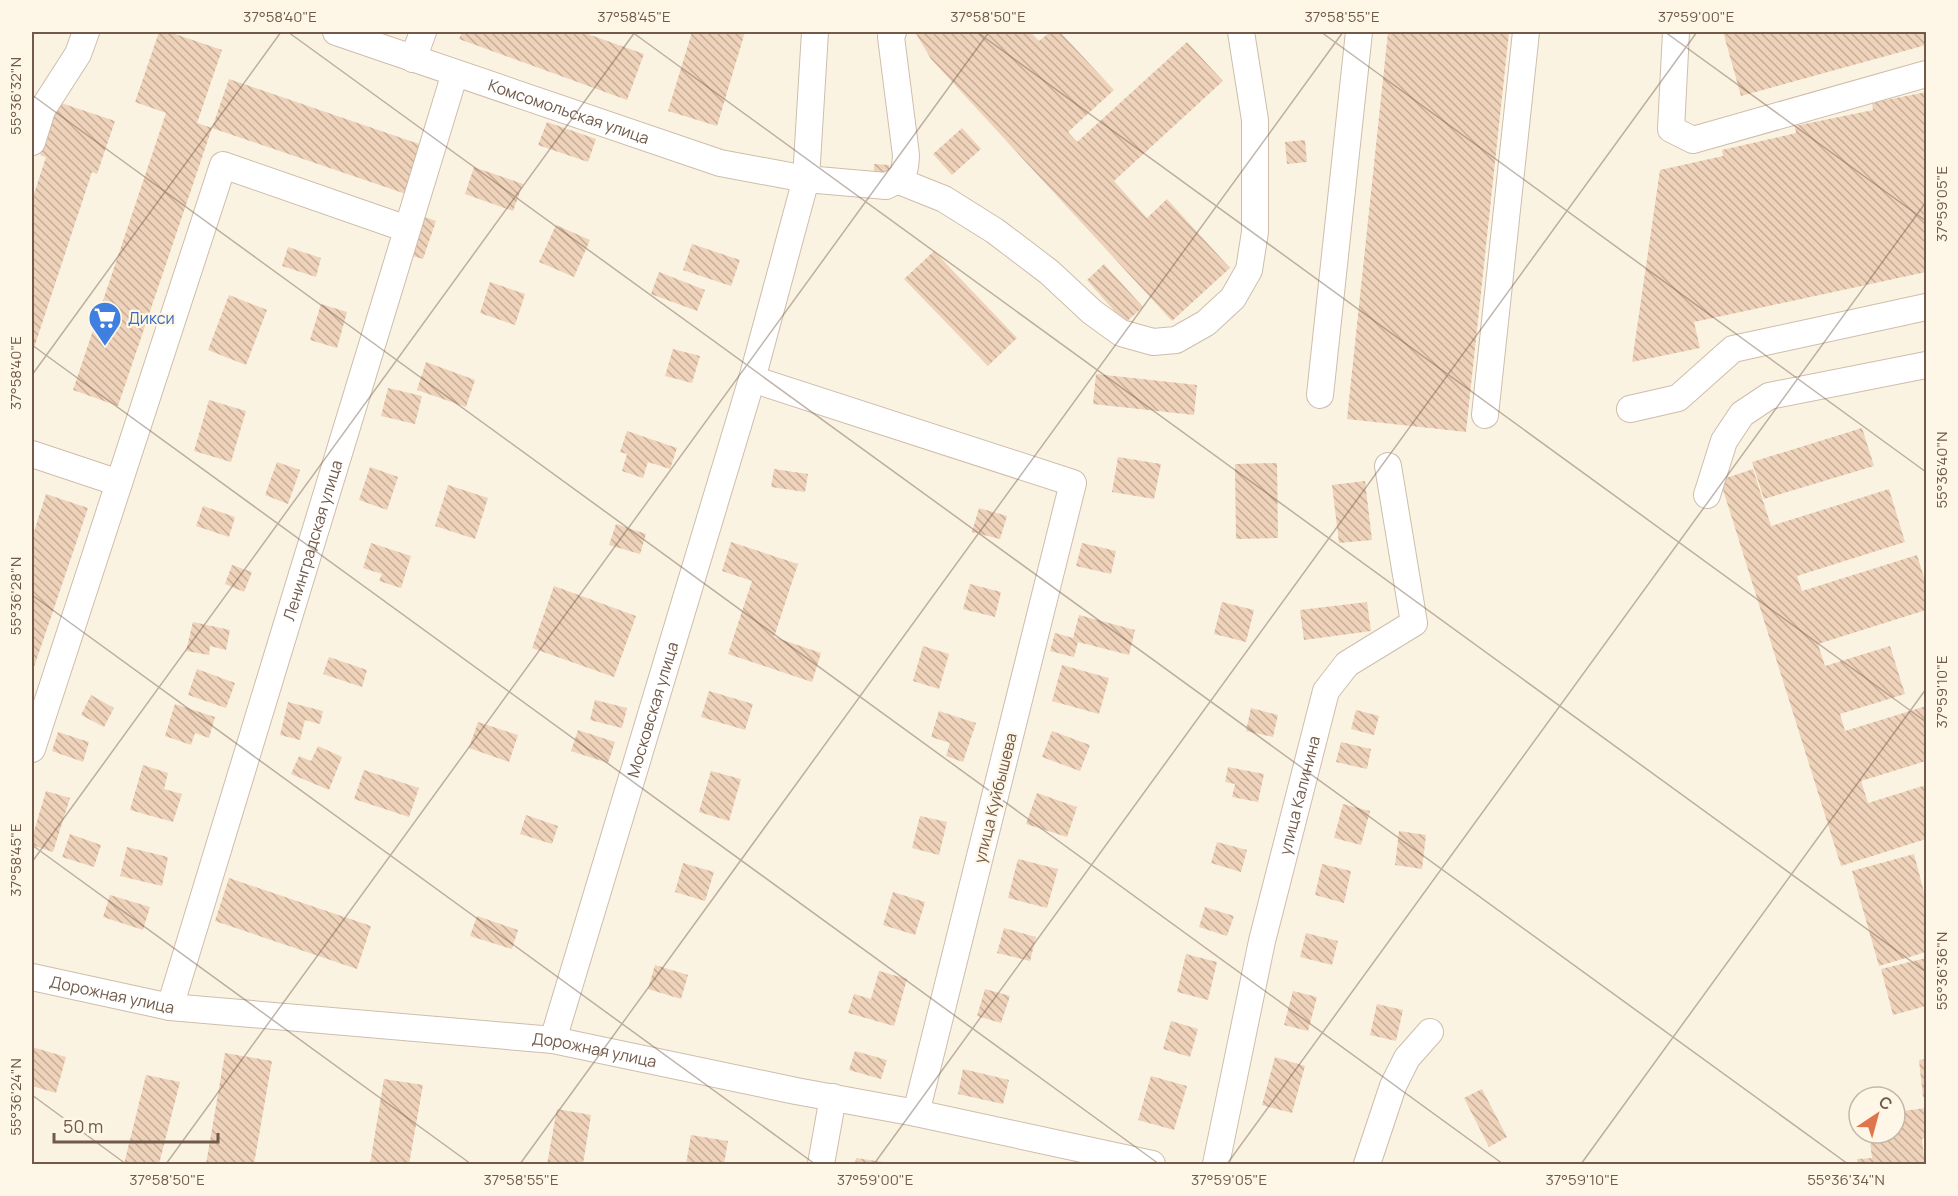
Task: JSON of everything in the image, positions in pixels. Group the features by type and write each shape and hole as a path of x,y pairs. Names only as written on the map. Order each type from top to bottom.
{"street":[{"path":"32,142 42,110 78,54 86,32"},
{"name":"Комсомольская улица","path":"336,32 720,163 806,179 886,186 899,181"},
{"path":"413,59 423,32"},
{"name":"Московская улица","path":"553,1040 752,379 806,179 815,32"},
{"path":"893,32 891,37 906,155 905,171 899,181 944,199 995,231 1049,272 1092,312 1121,333 1153,342 1176,340 1206,323 1233,298 1249,270 1255,232 1255,120 1241,32"},
{"path":"1320,395 1359,32"},
{"path":"1485,415 1526,32"},
{"path":"1676,32 1671,129 1693,140 1926,74"},
{"name":"Ленинградская улица","path":"170,1007 455,74"},
{"path":"32,749 223,165 407,229"},
{"path":"1630,409 1678,398 1733,349 1926,307"},
{"path":"1707,495 1724,441 1742,414 1769,396 1926,365"},
{"name":"улица Куйбышева","path":"752,379 1073,483 916,1113"},
{"path":"32,454 119,483"},
{"name":"улица Калинина","path":"1216,1164 1262,941 1326,691 1347,664 1414,623 1389,466"},
{"name":"Дорожная улица","path":"32,977 170,1007 553,1040 916,1113 1152,1164"},
{"path":"1367,1164 1393,1086 1407,1058 1430,1032"},
{"path":"821,1164 833,1097"}],"building":[{"path":"159,32 169,32 222,50 197,123 212,128 118,406 73,390 166,113 135,102"},
{"path":"462,32 582,32 644,54 627,100 459,39"},
{"path":"692,32 745,32 717,126 668,111"},
{"path":"915,32 1030,32 1039,41 1050,32 1060,32 1114,90 1068,132 1077,142 1187,42 1223,81 1114,181 1147,218 1167,199 1230,268 1172,321 931,59"},
{"path":"1388,32 1509,32 1466,432 1347,419"},
{"path":"1723,32 1926,32 1926,45 1741,96"},
{"path":"229,79 425,146 409,195 212,128"},
{"path":"1926,92 1926,272 1694,322 1700,348 1632,362 1660,170 1723,156 1722,150 1796,133 1795,126 1873,110 1872,103"},
{"path":"58,102 115,121 97,174 92,172 32,354 32,200 46,157 40,155"},
{"path":"547,122 596,139 588,162 538,145"},
{"path":"962,128 981,149 952,175 933,154"},
{"path":"1305,140 1307,162 1287,164 1285,142"},
{"path":"874,164 889,165 889,176 874,176"},
{"path":"474,167 523,184 513,211 465,194"},
{"path":"416,214 436,221 423,259 403,253"},
{"path":"556,225 590,240 574,277 539,262"},
{"path":"692,244 740,260 731,286 683,270"},
{"path":"288,247 321,258 316,277 282,266"},
{"path":"934,251 1017,338 988,366 904,279"},
{"path":"1104,264 1143,307 1125,323 1087,280"},
{"path":"659,272 705,290 697,311 651,294"},
{"path":"490,282 525,294 515,325 480,313"},
{"path":"229,295 267,310 246,365 208,350"},
{"path":"321,304 347,312 337,348 310,340"},
{"path":"673,349 700,356 692,383 665,376"},
{"path":"426,362 475,380 466,407 417,390"},
{"path":"1096,374 1197,385 1194,415 1093,404"},
{"path":"388,388 422,396 415,424 381,416"},
{"path":"209,400 246,411 231,462 194,451"},
{"path":"1862,428 1874,466 1764,499 1752,462"},
{"path":"627,431 677,448 670,469 648,462 643,478 622,471 627,454 620,452"},
{"path":"1118,457 1161,464 1154,499 1112,492"},
{"path":"277,462 300,470 288,504 265,495"},
{"path":"1277,463 1278,538 1236,539 1235,464"},
{"path":"370,467 398,477 387,510 359,500"},
{"path":"774,469 808,474 805,492 771,487"},
{"path":"1753,469 1771,526 1889,489 1905,542 1797,576 1802,591 1917,555 1926,584 1926,610 1818,644 1825,666 1890,646 1905,694 1840,714 1845,731 1926,706 1926,761 1861,781 1868,803 1926,785 1926,839 1841,866 1720,480"},
{"path":"1365,481 1372,540 1339,543 1332,485"},
{"path":"448,485 488,498 475,539 435,526"},
{"path":"46,494 88,508 32,673 32,538"},
{"path":"203,506 235,517 229,537 196,526"},
{"path":"979,508 1007,516 1000,539 972,532"},
{"path":"616,524 646,534 640,554 609,545"},
{"path":"731,542 798,564 774,637 821,653 812,682 728,654 752,581 722,571"},
{"path":"371,543 411,556 401,588 379,581 382,574 363,568"},
{"path":"1082,543 1116,551 1111,574 1076,566"},
{"path":"232,565 252,572 244,592 225,584"},
{"path":"970,584 1001,592 995,617 963,609"},
{"path":"554,586 636,616 614,677 532,648"},
{"path":"1222,602 1254,610 1246,642 1214,634"},
{"path":"1367,602 1371,631 1304,640 1300,610"},
{"path":"1079,615 1135,630 1129,655 1078,642 1074,657 1050,651 1055,633 1073,638"},
{"path":"193,622 230,630 226,650 210,646 209,655 186,651"},
{"path":"923,646 949,654 939,689 913,681"},
{"path":"329,657 367,670 362,687 323,674"},
{"path":"1062,665 1109,678 1099,714 1052,701"},
{"path":"197,669 235,683 226,708 188,695"},
{"path":"709,691 753,704 745,730 701,717"},
{"path":"91,695 114,708 104,727 81,715"},
{"path":"595,700 627,708 622,728 590,720"},
{"path":"288,702 323,711 320,724 305,720 300,740 280,735"},
{"path":"175,704 215,717 209,738 195,733 191,745 165,736"},
{"path":"1251,708 1278,715 1273,737 1246,731"},
{"path":"1356,710 1379,716 1374,735 1351,729"},
{"path":"939,711 976,723 963,762 946,756 950,743 931,737"},
{"path":"478,722 518,735 509,762 469,748"},
{"path":"578,730 615,742 608,763 571,751"},
{"path":"1052,731 1090,745 1080,771 1042,757"},
{"path":"58,732 89,742 83,762 52,751"},
{"path":"1341,742 1371,749 1367,769 1336,762"},
{"path":"318,746 342,757 329,790 291,774 299,756 311,761"},
{"path":"143,765 168,773 164,789 182,794 173,822 130,810"},
{"path":"1228,767 1264,774 1258,802 1232,797 1235,784 1225,782"},
{"path":"364,770 419,788 409,817 354,799"},
{"path":"711,771 741,779 729,821 699,812"},
{"path":"46,791 70,798 53,852 32,845"},
{"path":"1037,793 1077,807 1067,837 1026,824"},
{"path":"1343,804 1370,811 1361,845 1334,838"},
{"path":"526,815 558,826 552,844 520,834"},
{"path":"920,816 947,822 939,855 912,848"},
{"path":"1399,831 1426,835 1422,869 1395,865"},
{"path":"70,834 101,845 94,867 62,857"},
{"path":"1217,842 1247,850 1241,872 1211,863"},
{"path":"127,847 168,857 162,886 120,876"},
{"path":"1914,854 1926,900 1926,952 1879,966 1852,871"},
{"path":"1018,859 1058,869 1047,908 1008,898"},
{"path":"683,863 714,872 705,901 675,892"},
{"path":"1322,864 1351,871 1344,903 1315,895"},
{"path":"229,878 371,926 357,969 215,921"},
{"path":"893,892 925,902 915,935 883,925"},
{"path":"110,895 150,907 143,930 103,917"},
{"path":"1205,907 1234,916 1227,936 1199,927"},
{"path":"477,916 518,930 512,949 470,936"},
{"path":"1004,928 1036,937 1030,961 997,953"},
{"path":"1306,933 1338,941 1332,965 1300,957"},
{"path":"1186,954 1217,962 1208,1000 1177,992"},
{"path":"1926,958 1926,1006 1893,1015 1881,969"},
{"path":"655,965 688,975 681,999 648,989"},
{"path":"879,971 907,979 894,1026 848,1013 854,994 871,999"},
{"path":"985,989 1010,996 1001,1023 977,1016"},
{"path":"1293,991 1317,997 1308,1031 1284,1025"},
{"path":"1377,1004 1403,1010 1396,1041 1370,1035"},
{"path":"1171,1021 1198,1029 1190,1057 1163,1049"},
{"path":"32,1047 66,1057 56,1093 32,1086"},
{"path":"855,1051 887,1060 881,1079 849,1070"},
{"path":"225,1053 272,1061 254,1164 206,1164"},
{"path":"1275,1057 1305,1066 1292,1113 1262,1105"},
{"path":"1926,1059 1926,1097 1923,1097 1919,1060"},
{"path":"963,1069 1009,1080 1003,1104 958,1094"},
{"path":"146,1075 180,1082 159,1164 124,1164"},
{"path":"1151,1076 1187,1086 1174,1130 1138,1120"},
{"path":"384,1079 423,1085 409,1164 370,1164"},
{"path":"1482,1089 1507,1137 1489,1147 1464,1098"},
{"path":"1926,1108 1926,1138 1922,1139 1925,1164 1858,1164 1857,1159 1872,1158 1870,1145 1907,1145 1907,1110"},
{"path":"557,1109 591,1115 583,1164 547,1164"},
{"path":"691,1135 728,1141 724,1164 686,1164"},
{"path":"856,1158 890,1163 890,1164 855,1164"}],"place":[{"name":"Дикси","path":"105,347"}]}
